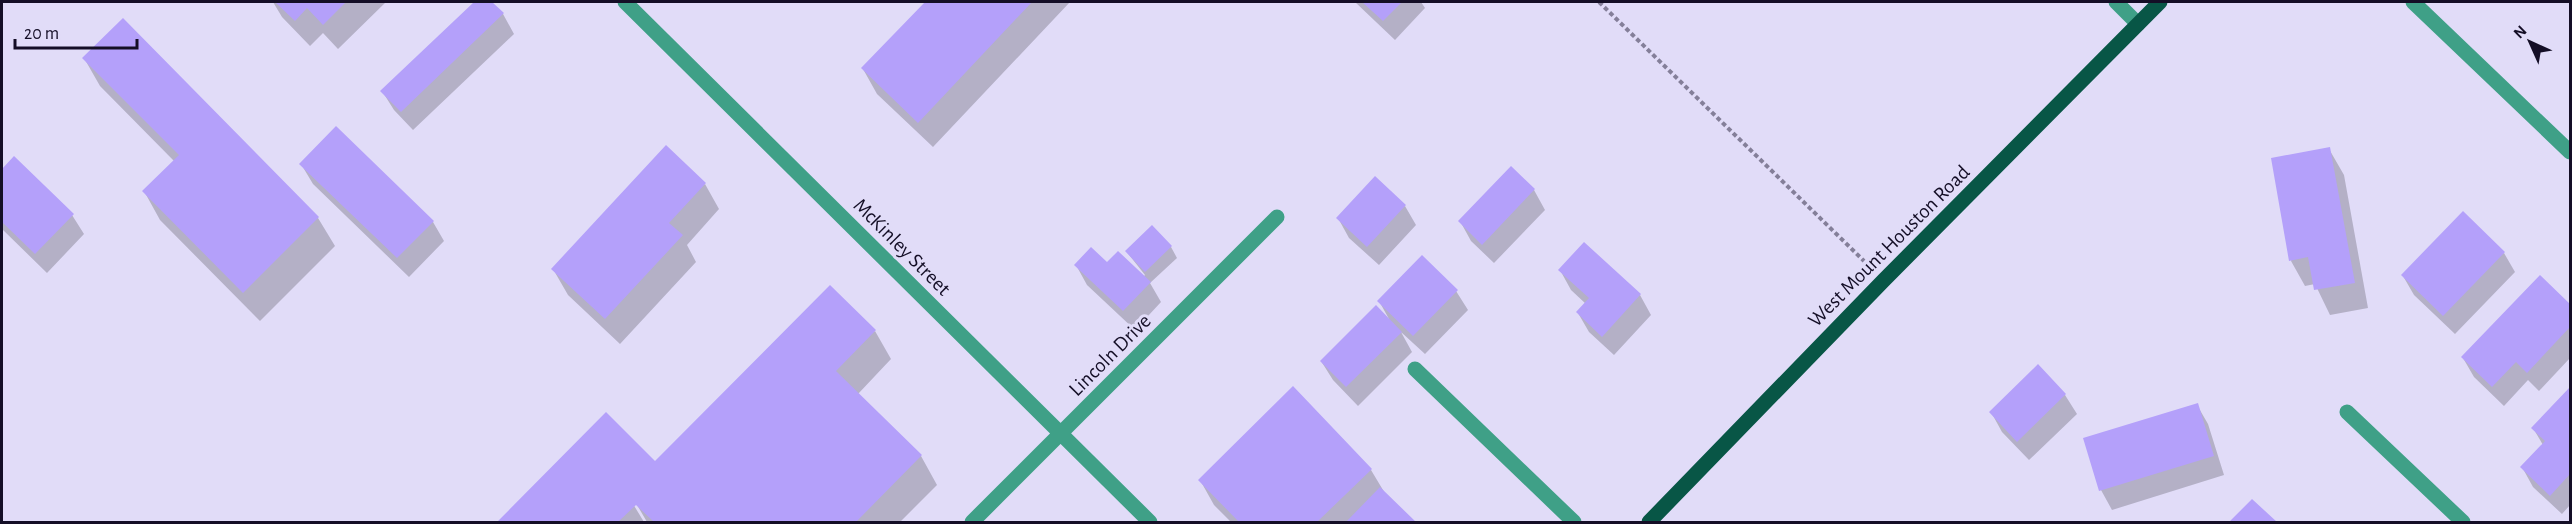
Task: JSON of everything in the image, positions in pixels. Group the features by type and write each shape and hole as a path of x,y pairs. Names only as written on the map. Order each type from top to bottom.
{"main road":[{"name":"West Mount Houston Road","path":"1649,522 1884,280 2160,2"}],"street":[{"name":"McKinley Street","path":"625,2 1150,522"},
{"path":"2116,2 2138,24"},
{"path":"2413,2 2571,152"},
{"name":"Lincoln Drive","path":"972,522 1277,217"},
{"path":"1415,369 1574,522"},
{"path":"2347,412 2463,522"}],"path":[{"path":"1599,2 1884,280"}],"building":[{"path":"275,2 346,2 323,25 307,8 295,21"},
{"path":"474,2 492,2 504,13 401,112 380,91"},
{"path":"925,2 1032,2 918,123 861,68"},
{"path":"1362,2 1402,2 1383,21"},
{"path":"123,18 319,217 243,293 142,191 179,155 82,58"},
{"path":"336,126 434,221 397,258 299,164"},
{"path":"666,145 706,183 669,223 683,235 605,319 551,269"},
{"path":"2330,147 2355,283 2314,290 2308,257 2289,261 2271,158"},
{"path":"14,156 74,214 35,254 2,222 2,169"},
{"path":"1511,166 1535,189 1482,245 1458,221"},
{"path":"1375,176 1406,205 1367,247 1336,218"},
{"path":"2463,211 2505,252 2443,316 2401,275"},
{"path":"1152,225 1172,246 1145,272 1125,251"},
{"path":"1584,242 1641,294 1602,337 1576,312 1589,298 1558,270"},
{"path":"1091,247 1107,262 1118,251 1151,282 1123,311 1074,265"},
{"path":"1422,255 1458,290 1413,336 1377,301"},
{"path":"2540,275 2570,304 2570,327 2527,373 2516,362 2492,387 2461,357"},
{"path":"830,285 876,330 836,371 922,455 856,522 654,522 636,505 618,522 497,522 606,412 655,461"},
{"path":"1376,305 1402,332 1346,387 1320,361"},
{"path":"2038,364 2066,394 2017,442 1989,412"},
{"path":"1293,386 1372,469 1317,522 1239,522 1198,480"},
{"path":"2570,387 2570,474 2550,496 2520,467 2545,441 2531,428"},
{"path":"2198,403 2214,456 2099,491 2083,438"},
{"path":"1380,487 1416,522 1346,522"},
{"path":"2252,499 2277,522 2229,522"}]}
